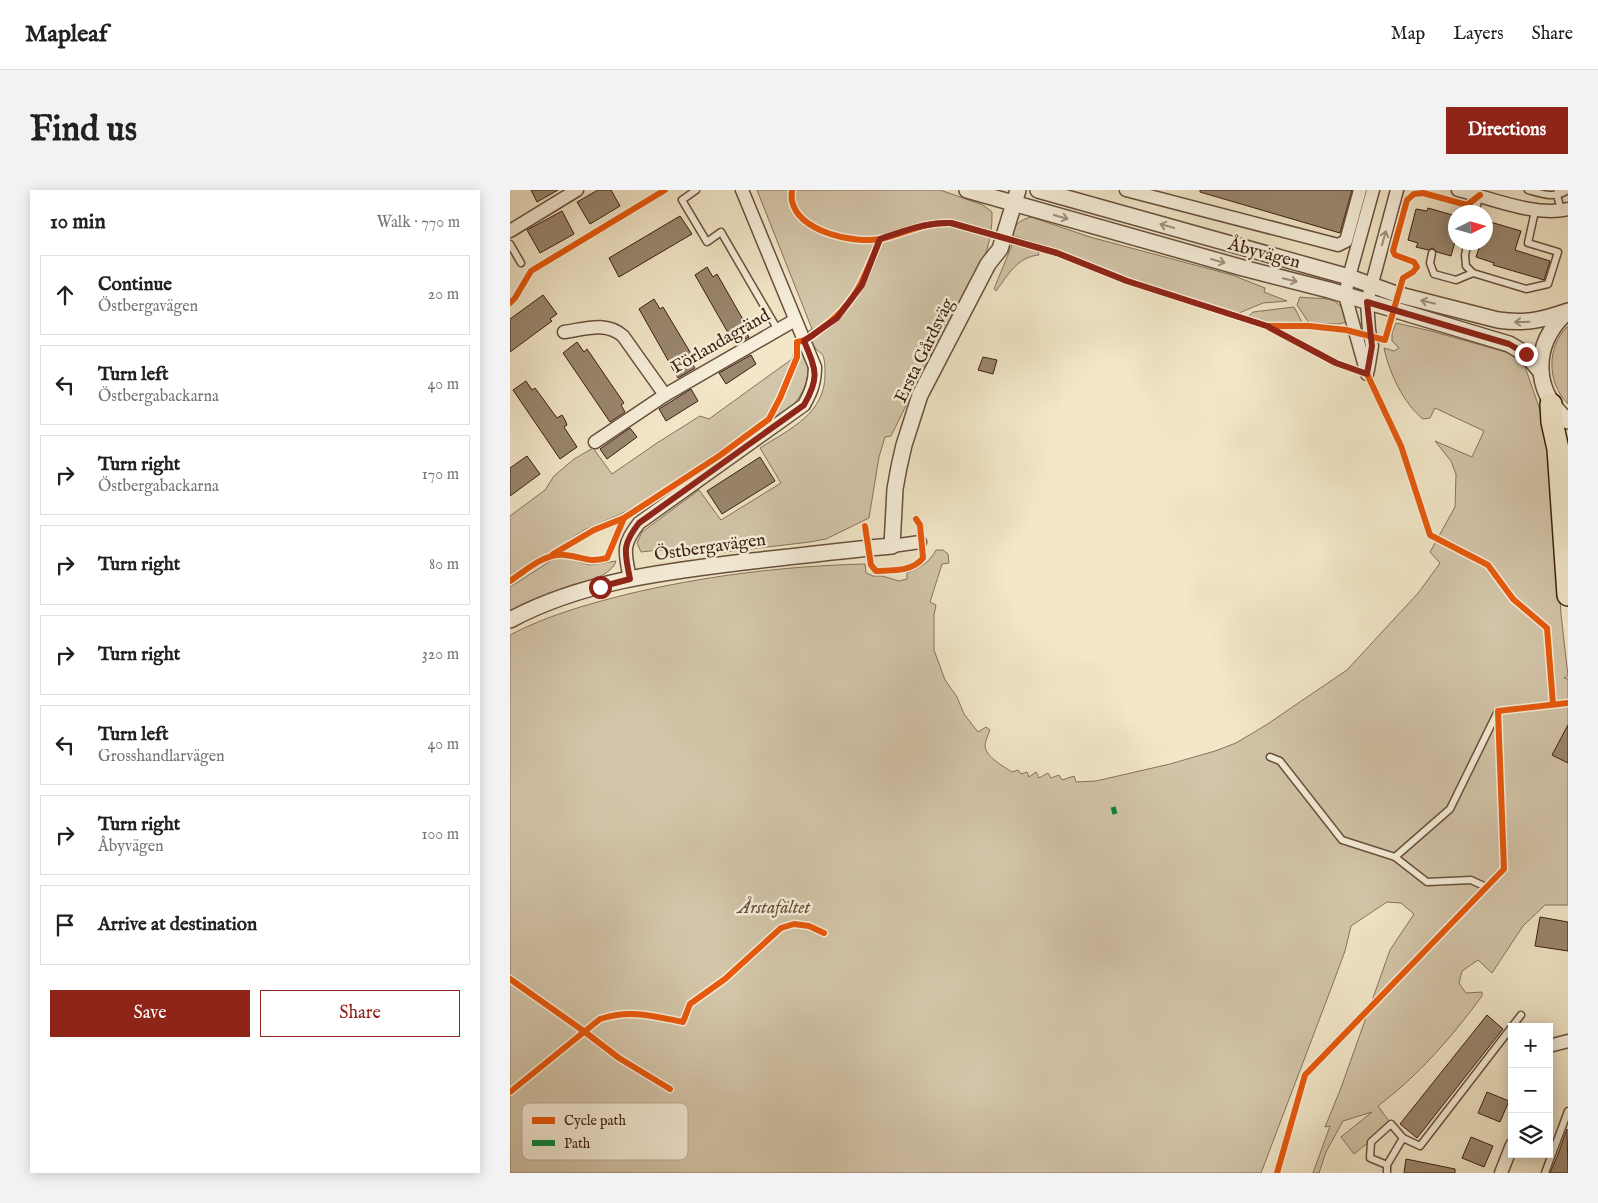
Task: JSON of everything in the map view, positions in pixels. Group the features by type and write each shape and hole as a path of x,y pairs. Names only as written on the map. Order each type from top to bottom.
{"highway":[{"path":"1551,404 1552,422 1558,449 1568,595"}],"street":[{"path":"510,231 577,190"},
{"path":"630,579 625,549 628,536 639,523 804,405 815,381 815,367 742,190"},
{"name":"Åbyvägen","path":"967,190 1011,196 1242,268 1345,295 1509,344 1526,354 1541,372"},
{"name":"Åbyvägen","path":"1038,190 1348,277 1405,296 1498,320 1512,322 1540,321 1568,312"},
{"path":"1126,190 1338,245 1346,241 1360,190"},
{"path":"1373,190 1348,277 1345,295 1367,374 1372,346 1367,302 1397,190"},
{"path":"1458,190 1480,193 1535,211 1556,212 1565,210"},
{"name":"Ersta Gårdsväg","path":"892,546 895,489 899,466 920,395 988,264 992,245 1011,196"},
{"path":"1568,312 1560,319 1547,338 1541,360 1543,384 1551,404 1568,421"},
{"name":"Förlandagränd","path":"595,442 665,395 795,320"},
{"name":"Förlandagränd","path":"564,332 602,327 615,329 623,336 665,395"},
{"path":"892,546 920,542"},
{"name":"Östbergavägen","path":"510,620 548,603 630,579 685,569 892,546"},
{"path":"1553,1045 1568,1041"},
{"path":"1501,1173 1508,1155"}],"lane":[{"path":"696,190 682,200 707,242 721,232 778,330"},
{"path":"1528,190 1551,196 1568,190"},
{"path":"1557,193 1565,210"},
{"path":"1466,250 1464,255 1466,266 1473,273 1526,289 1548,284 1558,252 1528,243 1535,211"},
{"path":"510,244 522,263"},
{"path":"1432,253 1430,263 1434,274 1456,280 1473,273"},
{"path":"1395,857 1450,809 1498,711"},
{"path":"1270,757 1280,761 1342,840 1395,857 1427,882 1471,880 1486,887"},
{"path":"1387,1165 1370,1158 1371,1142 1392,1124 1403,1138 1420,1146 1521,1015"},
{"path":"1545,1173 1568,1111"},
{"path":"1387,1173 1387,1165 1403,1138"}],"green space":[{"path":"757,190 940,190 983,205 992,212 987,250 972,285 933,351 891,436 885,437 879,457 869,518 826,539 810,542 725,552 695,553 659,550 641,552 637,543 642,532 699,490 721,520 781,483 760,448 804,418 813,409 824,387 824,358 813,345 807,332 812,329"},
{"path":"1031,217 1090,237 1232,275 1265,288 1264,292 1287,301 1263,303 1239,313 1123,277 1069,254 1011,235 1018,223"},
{"path":"1012,245 1032,248 1038,251 1039,255 1031,256 1019,263 996,291 994,289"},
{"path":"1300,297 1336,302 1341,306 1346,322 1339,324 1309,323 1297,305"},
{"path":"1294,307 1303,324 1273,324 1249,316 1253,312"},
{"name":"Årstafältet","path":"1396,323 1513,354 1523,361 1548,433 1561,614 1568,676 1564,678 1568,679 1568,701 1563,701 1568,708 1568,905 1545,905 1523,926 1492,973 1478,960 1462,971 1459,983 1466,993 1482,992 1482,996 1459,1026 1421,1069 1378,1106 1391,1124 1354,1154 1341,1137 1372,1112 1343,1121 1326,1152 1319,1173 1313,1173 1330,1126 1325,1127 1341,1088 1390,950 1414,914 1401,903 1387,902 1351,926 1345,951 1261,1173 510,1173 510,635 580,607 654,588 714,577 804,567 865,564 866,573 899,581 907,579 907,573 924,564 936,550 943,550 948,554 949,563 942,564 930,602 936,605 934,615 934,650 945,680 957,697 964,714 978,732 986,727 990,730 985,746 986,750 1000,764 1012,772 1018,770 1021,774 1027,772 1029,777 1036,772 1039,778 1048,773 1051,778 1059,775 1062,780 1074,776 1076,782 1096,781 1170,764 1215,751 1236,743 1266,725 1347,670 1419,592 1440,563 1430,552 1455,507 1456,474 1451,461 1435,441 1472,457 1484,431 1435,408 1430,418 1423,419 1409,405 1393,377 1384,348 1394,351 1399,348 1392,341 1392,333"},
{"path":"1568,326 1568,404 1556,386 1552,365 1556,344"},
{"path":"796,341 805,353 808,362 808,372 803,390 786,412 776,418 763,420 666,488 630,510 584,530 510,578 510,516 545,490 554,476 574,459 593,448 612,474 700,416 709,419 792,359"},
{"path":"562,557 590,565 616,561 613,567 599,577 550,593 510,612 510,587 552,560"}],"building":[{"path":"531,190 558,190 537,202"},
{"path":"598,190 611,190 620,206 590,224 577,202"},
{"path":"1200,190 1352,190 1340,233 1200,192"},
{"path":"1428,208 1448,214 1448,250 1453,250 1451,256 1437,252 1433,248 1428,250 1416,247 1418,243 1408,240 1416,209 1427,211"},
{"path":"562,211 574,234 540,253 527,230"},
{"path":"680,216 692,234 619,277 609,258"},
{"path":"1493,223 1521,231 1515,250 1550,261 1544,280 1493,265 1494,263 1476,257 1478,250 1493,250"},
{"path":"707,267 713,277 717,274 749,330 746,332 749,337 735,345 695,275"},
{"path":"543,295 557,314 550,319 552,321 510,352 510,319"},
{"path":"654,299 660,309 663,307 696,362 692,364 695,368 678,378 639,309"},
{"path":"577,342 584,352 587,349 624,403 621,405 625,412 610,422 563,353"},
{"path":"751,355 756,364 726,384 719,373"},
{"path":"983,357 997,360 993,374 978,370"},
{"path":"526,381 532,390 535,388 557,418 562,415 567,425 564,427 577,447 560,459 513,390"},
{"path":"691,389 698,401 666,421 659,409"},
{"path":"630,428 637,437 607,459 600,449"},
{"path":"527,456 540,474 510,496 510,468"},
{"path":"760,457 775,481 722,514 707,491"},
{"path":"1568,725 1568,763 1552,755"},
{"path":"1540,917 1568,922 1568,951 1535,946"},
{"path":"1487,1015 1503,1029 1417,1138 1400,1124"},
{"path":"1487,1092 1508,1101 1500,1122 1478,1113"},
{"path":"1567,1129 1568,1173 1550,1173 1557,1157"},
{"path":"1471,1137 1493,1146 1484,1167 1462,1158"},
{"path":"1406,1159 1455,1169 1455,1173 1404,1173"}],"marked path":[{"path":"1113,807 1115,814"}],"cycle path":[{"path":"510,303 531,271 665,190"},
{"path":"792,190 792,201 797,212 805,221 829,234 857,240 870,240 890,237 931,224 951,223 1057,253 1127,281 1267,326 1309,326 1346,330 1385,340 1403,278 1417,267 1414,262 1395,255 1393,251 1407,200 1414,194 1423,193 1467,205 1480,195"},
{"path":"510,581 550,556 565,555 595,560 607,558 624,518 719,456 769,419 797,357 797,342 813,335 843,310 864,278 880,239"},
{"path":"1270,328 1336,363 1367,374 1401,446 1430,535 1488,565 1513,599 1547,628 1553,704"},
{"path":"553,554 594,530 624,518"},
{"path":"865,526 871,565 876,571 901,569 913,566 923,558 920,525 916,519"},
{"path":"1277,1173 1305,1075 1504,869 1498,711 1568,703"},
{"path":"510,1092 600,1019 621,1014 632,1014 683,1022 690,1004 725,979 781,928 794,924 809,926 824,933"},
{"path":"510,979 619,1058 670,1089"}],"route":[{"path":"600,587 630,579 625,549 628,536 639,523 804,405 815,381 815,367 804,341 837,318 862,285 880,239 923,225 936,222 951,223 1057,253 1127,281 1267,326 1336,363 1367,374 1372,346 1367,302 1509,344 1526,354"}]}
